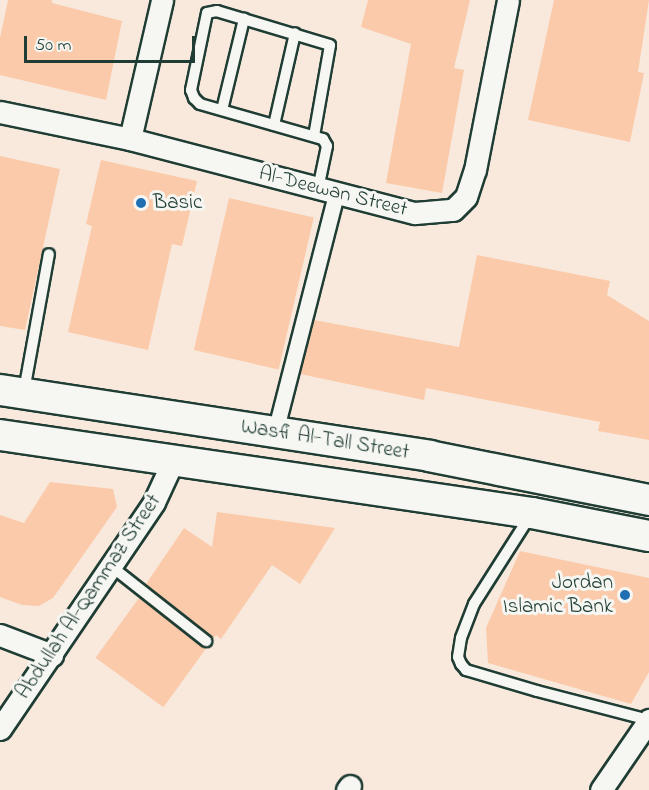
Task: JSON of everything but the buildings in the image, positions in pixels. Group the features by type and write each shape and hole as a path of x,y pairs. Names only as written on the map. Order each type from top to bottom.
{"main road":[{"name":"Wasfi Al-Tall Street","path":"12,392 429,456 649,500"},
{"name":"Wasfi Al-Tall Street","path":"0,435 532,513 649,536"}],"street":[{"path":"130,139 162,0"},
{"name":"Al-Deewan Street","path":"0,112 130,139 415,213 438,213 453,210 466,197 475,170 508,0"},
{"path":"275,432 327,191"},
{"name":"Abdullah Al-Qammaz Street","path":"0,729 154,502 173,461"},
{"path":"0,635 52,655"},
{"path":"601,790 649,720"}],"lane":[{"path":"314,136 330,45 217,11 207,13 191,90 194,98 200,104 323,139 327,146 327,191"},
{"path":"222,110 244,19"},
{"path":"274,125 296,33"},
{"path":"12,392 49,254"},
{"path":"532,513 474,604 461,638 458,657 461,664 466,670 649,720"},
{"path":"112,567 206,641"}],"place":[{"name":"Basic","path":"141,203"},
{"name":"Jordan Islamic Bank","path":"625,595"}]}
